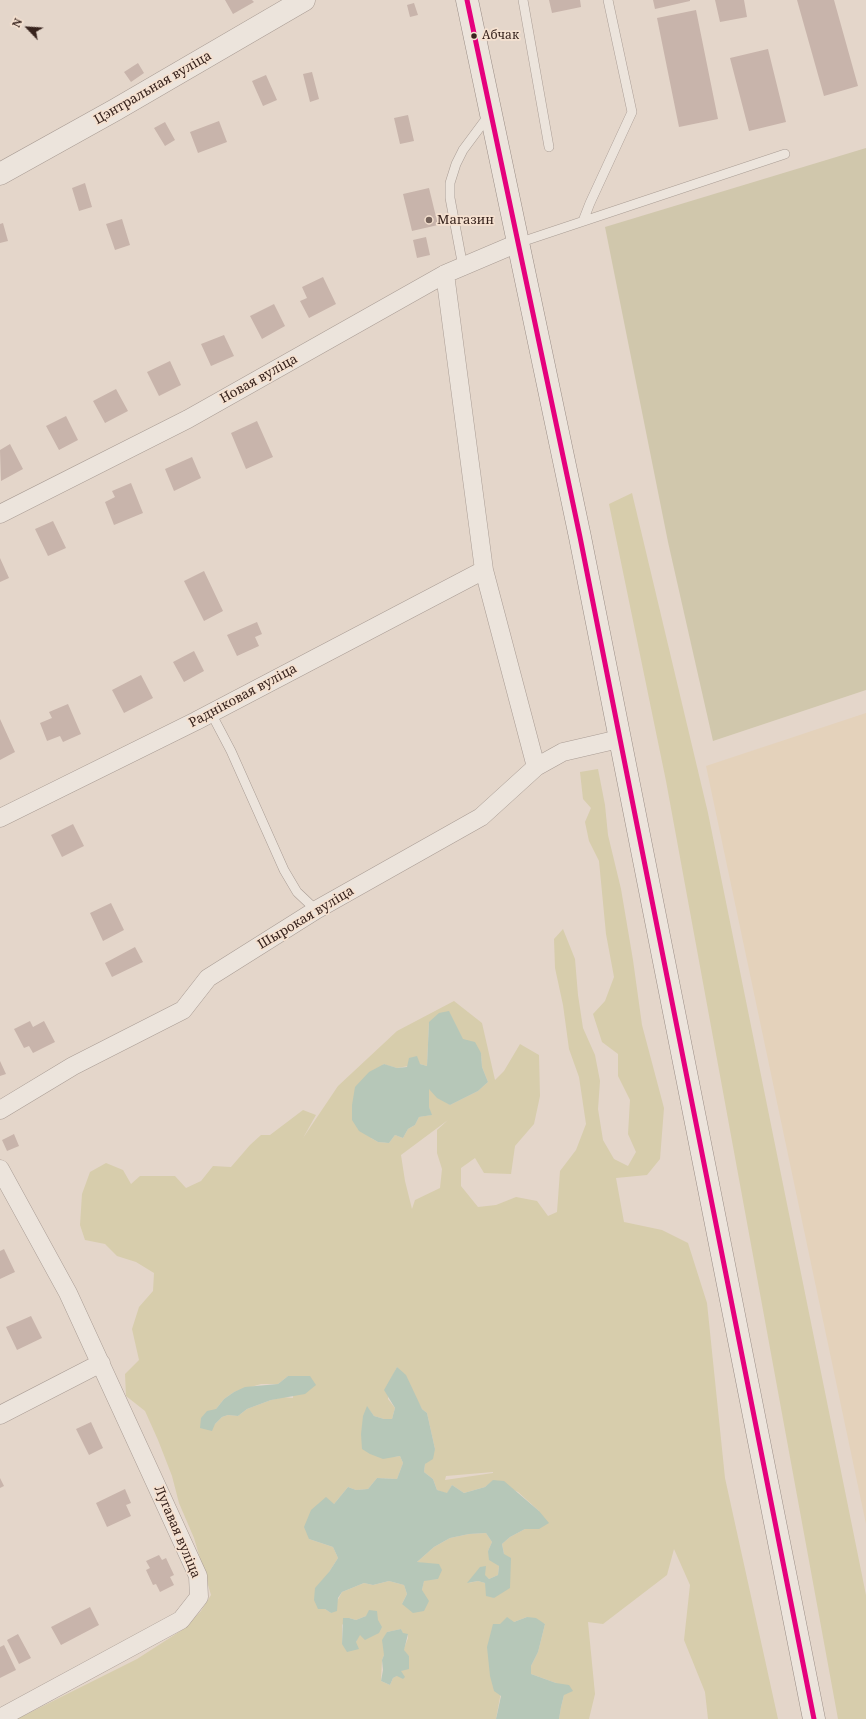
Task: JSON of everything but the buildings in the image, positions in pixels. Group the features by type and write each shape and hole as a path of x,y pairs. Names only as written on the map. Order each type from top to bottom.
{"main road":[{"name":"Цэнтральная вуліца","path":"0,174 115,110 304,0"},
{"path":"467,0 580,537 814,1719"}],"street":[{"name":"Новая вуліца","path":"0,514 188,419 446,274 518,242"},
{"path":"446,274 484,570 536,767"},
{"name":"Радніковая вуліца","path":"0,818 211,713 484,570"},
{"name":"Шырокая вуліца","path":"0,1110 73,1066 183,1010 208,978 316,910 481,817 536,767 563,752 619,739"},
{"name":"Лугавая вуліца","path":"0,1169 68,1293 101,1363 198,1576 200,1597 181,1620 0,1718"},
{"path":"0,1415 101,1363"}],"lane":[{"path":"523,0 549,147"},
{"path":"583,221 632,112 608,0"},
{"path":"463,267 451,206 450,183 456,164 463,150 491,113"},
{"path":"518,242 785,154"},
{"path":"211,713 232,751 284,870 297,892 316,910"}],"shaded area":[{"path":"866,148 866,690 713,741 668,542 605,227"},
{"path":"632,493 708,813 866,1595 866,1719 838,1719 666,781 609,504"},
{"path":"866,713 866,1524 706,766"},
{"path":"598,769 605,805 608,835 621,889 642,1025 664,1108 660,1159 647,1175 616,1178 624,1222 662,1230 688,1243 707,1303 725,1478 778,1719 708,1719 705,1692 684,1640 690,1585 674,1549 667,1575 603,1624 588,1622 595,1694 589,1719 559,1719 564,1695 556,1683 531,1674 531,1666 538,1652 545,1624 527,1617 514,1622 496,1719 17,1719 137,1659 182,1630 201,1611 211,1595 194,1538 179,1503 172,1476 158,1440 145,1411 126,1396 125,1374 139,1360 132,1329 139,1307 153,1291 154,1273 136,1262 117,1256 105,1244 85,1240 80,1225 82,1194 90,1172 106,1163 123,1170 131,1184 140,1176 175,1176 186,1188 201,1181 213,1166 231,1167 261,1135 270,1135 303,1110 316,1115 303,1138 338,1086 397,1031 454,1001 482,1023 495,1080 504,1071 520,1044 539,1055 540,1096 534,1124 515,1146 511,1174 484,1173 475,1158 461,1168 461,1186 478,1207 496,1205 516,1197 537,1201 548,1216 557,1212 560,1171 576,1150 586,1124 579,1077 569,1049 563,1005 555,968 554,939 563,929 575,959 583,1028 595,1055 600,1081 598,1109 603,1140 614,1159 628,1166 636,1152 628,1134 630,1100 618,1076 618,1054 602,1042 593,1014 605,1001 614,977 606,934 599,861 589,841 585,822 591,808 583,799 580,772","holes":["429,1022 463,1040 481,1053 482,1067 488,1082 478,1091 450,1105 429,1088 429,1107 431,1115 419,1117 415,1125 408,1129 403,1138 395,1135 389,1143 378,1142 371,1138 383,1064 397,1068 420,1064 427,1066","448,1120 437,1130 437,1153 442,1169 440,1188 415,1200 412,1209 405,1181 401,1155","397,1367 422,1409 427,1413 435,1449 425,1464 424,1472 433,1479 437,1490 447,1494 452,1485 464,1493 485,1487 493,1481 518,1492 539,1511 539,1529 525,1529 510,1537 502,1544 504,1554 494,1598 485,1583 478,1581 468,1583 484,1575 489,1579 498,1575 499,1566 488,1551 492,1542 486,1533 469,1534 450,1538 434,1547 417,1562 427,1564 438,1579 424,1580 422,1590 402,1604 407,1594 404,1585 389,1581 373,1585 364,1583 342,1592 331,1613 325,1609 329,1572 338,1558 333,1547 309,1539 348,1487 356,1490 368,1489 377,1478 397,1479 403,1463 400,1456 394,1457 367,1407 374,1416 384,1419 392,1419 395,1408 388,1399 392,1377","288,1376 294,1377 293,1398 283,1397 271,1400 247,1409 238,1416 228,1415 222,1417 215,1424 216,1409 224,1399 234,1392 261,1384 278,1384","493,1472 493,1473 445,1480 446,1476","366,1616 356,1642 342,1644 342,1625 349,1618 356,1620","401,1629 403,1634 408,1634 403,1651 409,1656 409,1661 397,1676 393,1678 390,1685 381,1681 382,1660 387,1632"]},
{"path":"449,1011 463,1039 475,1042 481,1053 482,1067 488,1082 478,1091 450,1105 437,1098 429,1089 429,1107 432,1115 419,1117 415,1125 408,1129 403,1138 395,1135 389,1143 378,1142 359,1131 352,1120 352,1105 355,1087 369,1072 384,1064 397,1068 407,1067 409,1058 417,1056 420,1064 427,1066 429,1022 439,1013"},
{"path":"397,1367 406,1375 422,1409 427,1413 435,1449 433,1459 425,1464 424,1472 433,1479 437,1490 447,1493 452,1485 464,1493 485,1487 493,1480 504,1481 539,1511 549,1523 539,1529 525,1529 510,1537 502,1544 504,1554 511,1558 510,1588 494,1598 486,1596 485,1583 478,1581 467,1583 480,1567 486,1566 485,1575 489,1579 498,1575 499,1566 489,1560 488,1551 492,1542 486,1533 469,1534 450,1538 434,1547 417,1562 439,1564 442,1570 438,1579 424,1581 422,1590 429,1601 424,1611 413,1613 402,1604 407,1594 404,1585 389,1581 373,1585 364,1583 342,1592 338,1598 337,1611 331,1613 325,1609 318,1609 314,1600 315,1588 329,1572 338,1558 333,1547 309,1539 304,1527 311,1510 326,1497 334,1504 348,1487 356,1490 368,1489 377,1478 397,1479 403,1463 400,1456 383,1459 370,1454 362,1449 361,1434 363,1416 367,1406 374,1416 384,1419 392,1419 395,1408 384,1390"},
{"path":"288,1376 310,1376 316,1385 305,1394 271,1400 247,1409 238,1416 228,1415 222,1417 215,1424 212,1431 200,1428 201,1418 207,1411 216,1409 224,1399 234,1392 245,1387 278,1384"},
{"path":"369,1610 377,1611 378,1620 382,1627 379,1633 365,1640 360,1635 356,1642 359,1649 347,1652 342,1644 343,1618 356,1620 366,1616"},
{"path":"507,1617 514,1622 527,1617 536,1618 545,1624 538,1652 531,1666 531,1674 556,1683 569,1685 573,1691 564,1695 559,1719 496,1719 501,1696 494,1691 490,1676 487,1647 493,1624 500,1624"},
{"path":"401,1629 403,1633 408,1634 404,1650 409,1656 409,1669 401,1671 405,1677 403,1679 397,1676 393,1678 390,1685 381,1681 383,1670 382,1660 384,1655 382,1640 387,1632"}],"transit line":[{"path":"467,0 580,537 814,1719"}],"place":[{"name":"Абчак","path":"474,36"},
{"name":"Магазин","path":"429,220"}]}
